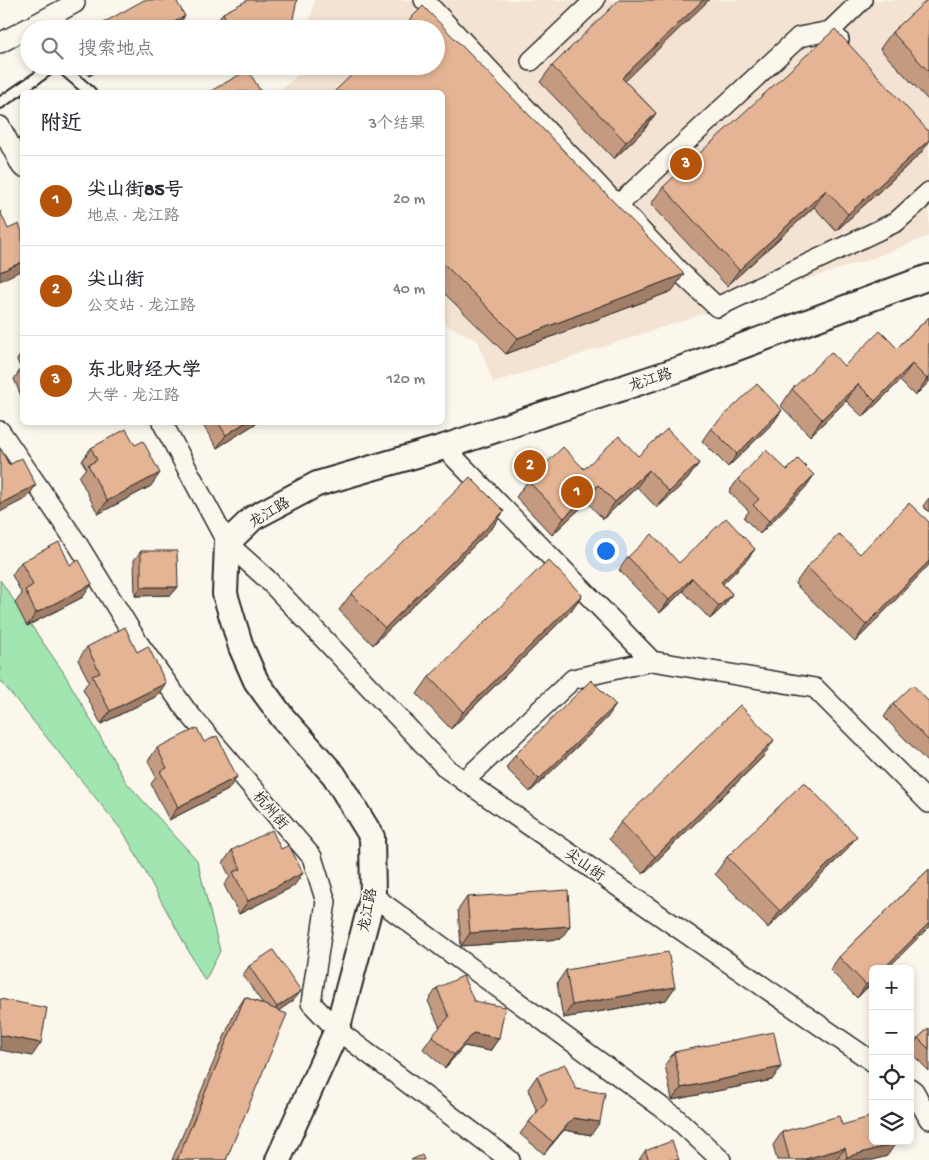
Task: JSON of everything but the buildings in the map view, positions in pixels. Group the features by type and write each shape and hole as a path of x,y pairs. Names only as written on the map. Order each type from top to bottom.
{"street":[{"path":"424,0 443,20"},
{"path":"530,61 595,0"},
{"path":"618,205 799,37 830,31 862,0"},
{"path":"42,20 77,1"},
{"path":"445,22 717,307 896,222 929,192"},
{"path":"830,31 850,52"},
{"path":"0,43 20,32"},
{"path":"0,126 20,163"},
{"name":"龙江路","path":"278,1160 337,1030 373,896 372,837 334,775 283,718 256,681 240,647 225,594 227,543 253,518 317,484 444,447 683,368 929,277"},
{"name":"尖山街","path":"164,425 227,543 267,579 447,770 869,1059"},
{"name":"杭州街","path":"0,431 77,543 139,644 186,710 312,858 326,902 311,1003 337,1030 510,1160"},
{"path":"444,447 652,661"},
{"path":"464,781 573,679 652,661 815,688 929,802"},
{"path":"373,896 675,1118 721,1160"},
{"path":"914,1091 929,1119"}],"lane":[{"path":"0,103 41,75"},
{"path":"70,75 88,90"}],"shaded area":[{"path":"315,0 929,0 929,236 873,258 493,383 478,341 445,324 445,90 280,90 298,75 445,75 445,20 310,20"}],"green space":[{"path":"0,580 64,673 126,782 197,860 220,951 205,981 124,833 0,680"}],"place":[{"name":"东北财经大学","path":"686,164"},
{"name":"尖山街","path":"530,466"},
{"name":"尖山街85号","path":"577,492"}]}
